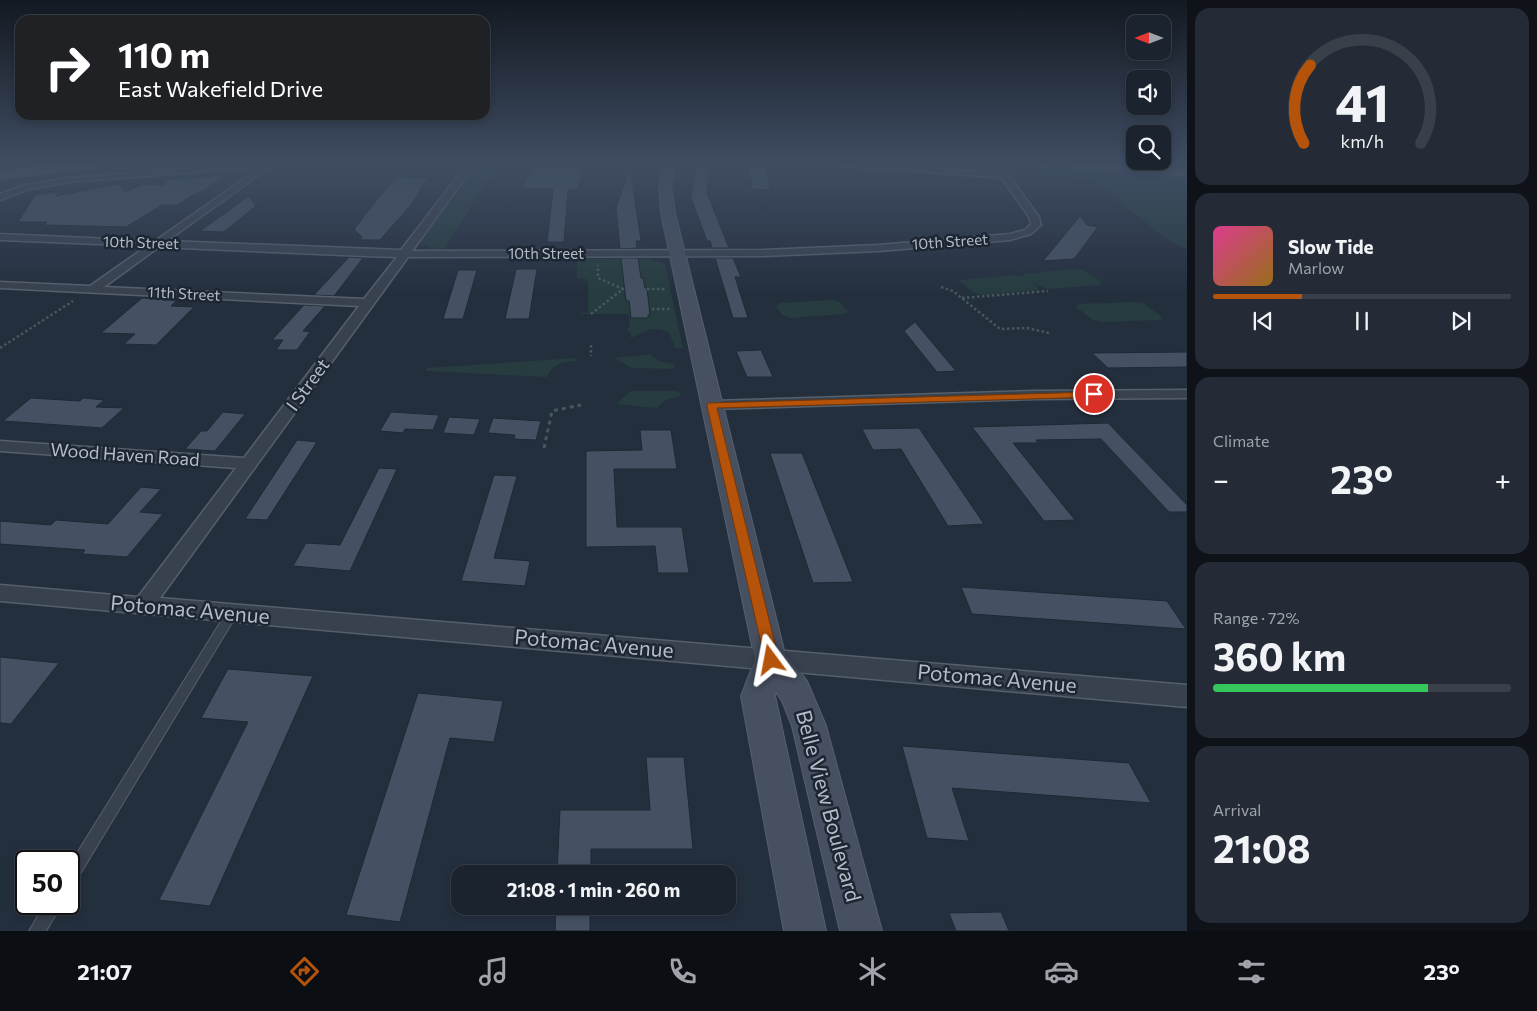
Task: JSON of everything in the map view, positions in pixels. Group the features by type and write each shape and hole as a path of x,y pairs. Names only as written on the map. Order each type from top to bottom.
{"main road":[{"name":"Belle View Boulevard","path":"667,207 771,660 795,692 809,726 861,931"},
{"path":"771,660 758,696 805,931"}],"street":[{"path":"92,290 209,207"},
{"name":"I Street","path":"143,606 439,207"},
{"name":"10th Street","path":"0,238 405,254 677,254 838,250 1010,238 1034,229 1036,223 1027,207"},
{"name":"11th Street","path":"0,285 368,303"},
{"path":"712,406 1036,395 1187,394"},
{"name":"Wood Haven Road","path":"0,446 249,464"},
{"name":"Potomac Avenue","path":"0,593 1187,696"}],"lane":[{"path":"80,862 232,613"},
{"path":"37,931 47,915"}],"path":[{"path":"591,314 624,289 598,278 598,261"},
{"path":"941,287 953,291 1000,329 1027,328 1049,333"},
{"path":"647,289 668,289"},
{"path":"0,348 92,290"},
{"path":"962,298 1048,291"},
{"path":"652,309 672,309"},
{"path":"591,345 591,356"},
{"path":"544,448 552,411 581,405"}],"green space":[{"path":"445,207 470,207 444,249 426,249 430,247 427,245 421,246 420,243"},
{"path":"1127,207 1187,207 1187,249 1167,239"},
{"path":"580,259 650,259 665,264 683,348 675,348 669,332 663,330 648,330 631,338 630,332 626,330 630,327 629,314 577,314 588,312 588,282 584,281 587,279 577,278 577,261"},
{"path":"1074,269 1083,270 1102,282 1100,285 1048,289 1031,282 1038,287 1038,290 983,295 974,293 960,282 961,280 1013,275 1023,277 1024,274"},
{"path":"832,300 840,302 848,312 844,314 791,318 782,315 776,306 781,303"},
{"path":"1143,303 1162,317 1161,320 1102,322 1093,320 1076,307 1078,304"},
{"path":"650,354 659,361 674,364 675,367 671,369 632,368 614,358"},
{"path":"575,358 578,361 564,362 556,366 549,372 547,377 426,371 427,368"},
{"path":"631,391 674,391 679,392 680,396 665,400 657,408 616,404"}],"building":[{"path":"27,207 158,207 126,227 43,225 47,222 18,222"},
{"path":"233,207 254,207 224,232 200,231"},
{"path":"371,207 409,207 380,240 360,240 362,237 354,229"},
{"path":"551,207 567,207 564,242 547,242"},
{"path":"636,207 641,241 636,241 637,248 620,249 616,208"},
{"path":"695,207 713,207 729,248 712,248 710,241 707,241"},
{"path":"1080,216 1087,225 1098,227 1074,259 1043,261"},
{"path":"349,257 363,258 334,296 314,295"},
{"path":"621,258 638,258 641,278 643,278 645,288 647,288 650,315 648,315 648,318 631,318 629,301 626,301"},
{"path":"715,258 733,258 741,277 735,277 748,318 733,318"},
{"path":"516,269 537,269 529,319 505,319"},
{"path":"458,270 477,270 463,319 443,319"},
{"path":"142,298 177,300 171,306 194,307 156,345 124,344 135,334 101,333"},
{"path":"304,305 325,306 303,331 310,332 297,350 276,350 283,340 272,340"},
{"path":"915,322 956,371 937,372 904,331"},
{"path":"761,350 773,377 747,377 736,351"},
{"path":"1187,352 1187,367 1108,368 1092,353"},
{"path":"31,398 80,401 83,398 104,400 96,407 124,408 102,428 3,421"},
{"path":"223,412 245,414 215,451 185,449 201,431 207,431"},
{"path":"391,412 439,415 433,430 405,429 403,433 380,431"},
{"path":"449,417 480,419 474,435 443,433"},
{"path":"493,418 541,421 536,440 514,439 515,435 488,433"},
{"path":"1108,423 1187,505 1187,512 1169,512 1101,439 1036,440 1038,443 1013,443 1075,520 1044,521 972,427"},
{"path":"919,428 984,524 948,526 901,449 873,450 862,429"},
{"path":"640,430 671,430 677,469 614,469 617,527 682,527 689,573 658,573 655,546 586,547 586,451 642,450"},
{"path":"297,440 317,442 267,520 245,519"},
{"path":"770,453 802,453 853,582 813,583"},
{"path":"379,468 397,469 350,571 293,566 306,543 340,545"},
{"path":"494,475 517,476 494,558 530,561 525,586 461,581"},
{"path":"141,487 161,489 140,512 163,514 127,557 82,554 85,550 0,544 0,521 51,525 56,520 108,524"},
{"path":"961,587 1167,601 1186,629 972,614"},
{"path":"0,657 59,663 11,724 0,723"},
{"path":"228,669 313,676 210,906 159,900 248,722 201,718"},
{"path":"418,693 503,701 494,742 450,738 400,922 346,915"},
{"path":"902,746 1129,763 1151,803 952,788 969,841 927,838"},
{"path":"646,757 684,757 693,849 591,849 591,865 557,865 560,810 650,810"},
{"path":"1001,912 1009,931 956,931 949,913"},
{"path":"556,915 590,915 590,931 555,931"}],"route":[{"path":"771,660 712,406 1094,394"}]}
